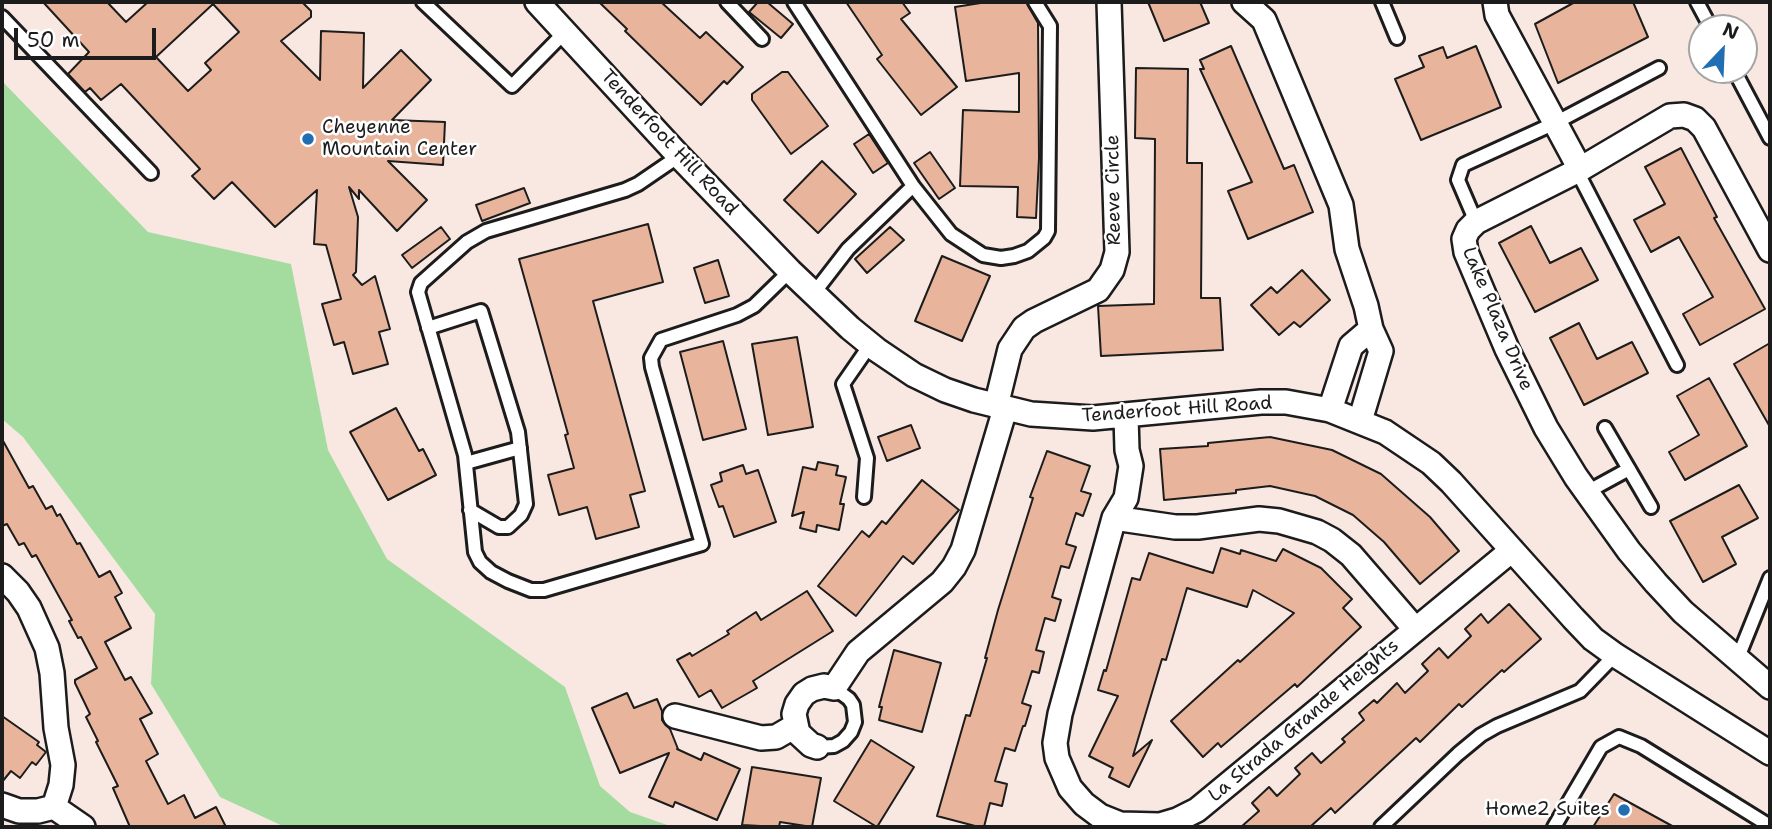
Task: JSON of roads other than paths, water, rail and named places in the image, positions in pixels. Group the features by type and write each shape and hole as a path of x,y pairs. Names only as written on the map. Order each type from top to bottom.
{"street":[{"name":"Reeve Circle","path":"834,688 858,652 942,582 963,550 1001,407 1010,349 1024,328 1098,290 1112,270 1117,252 1109,2"},
{"path":"1244,2 1264,20 1341,205 1347,249 1371,329 1381,351 1360,421"},
{"path":"1495,2 1497,16 1578,170"},
{"name":"Tenderfoot Hill Road","path":"547,5 565,32 790,271 870,345 924,380 945,390 1001,407 1068,417 1126,416 1261,402 1286,402 1330,410 1385,432 1431,463 1573,618 1615,655 1770,753"},
{"name":"Lake Plaza Drive","path":"1770,250 1704,128 1695,119 1684,114 1671,116 1578,170 1476,222 1464,239 1466,252 1527,391 1546,428 1587,492 1629,551 1683,612 1770,687"},
{"path":"1330,410 1351,346 1371,329"},
{"name":"La Strada Grande Heights","path":"1126,416 1127,450 1120,464 1114,496 1114,518 1059,714 1055,743 1057,758 1070,788 1084,804 1100,816 1120,824 1160,825 1197,810 1512,550"},
{"path":"1114,518 1175,527 1198,527 1259,519 1279,521 1317,532 1351,555 1415,629"},
{"path":"2,576 29,608 47,649 63,765 61,785 54,807"},
{"path":"817,747 802,738 795,726 794,714 804,694 824,686 834,688"},
{"path":"675,716 761,738 776,737 795,726"},
{"path":"2,805 19,811 38,811 54,807 83,827"}],"lane":[{"path":"423,2 512,86 565,32"},
{"path":"794,2 913,186 951,234 983,255 1001,258 1028,251 1044,239 1048,231 1049,26 1035,2"},
{"path":"1382,2 1397,38"},
{"path":"731,3 762,39"},
{"path":"2,17 151,173"},
{"path":"1476,222 1458,180 1464,165 1555,123 1658,68"},
{"path":"1741,84 1770,138"},
{"path":"679,156 625,190 486,232 467,242 421,283 418,292 466,463 475,552 480,562 491,572 531,590 544,590 702,544 651,358 661,340 737,316 754,306 790,271"},
{"path":"1578,170 1677,365"},
{"path":"814,293 848,248 913,186"},
{"path":"428,328 481,311 518,432 526,505 515,523 508,527 499,527 470,510"},
{"path":"864,497 867,458 843,384 870,345"},
{"path":"1605,428 1651,507"},
{"path":"466,463 520,447"},
{"path":"1587,492 1629,469"},
{"path":"1737,660 1770,578"},
{"path":"1381,827 1480,735 1580,691 1615,655"},
{"path":"817,747 828,747 843,741 855,722 849,699 834,688"},
{"path":"1554,827 1601,747 1619,737 1641,746 1770,826"}],"place":[{"name":"Cheyenne Mountain Center","path":"308,139"},
{"name":"Home2 Suites","path":"1624,810"}]}
